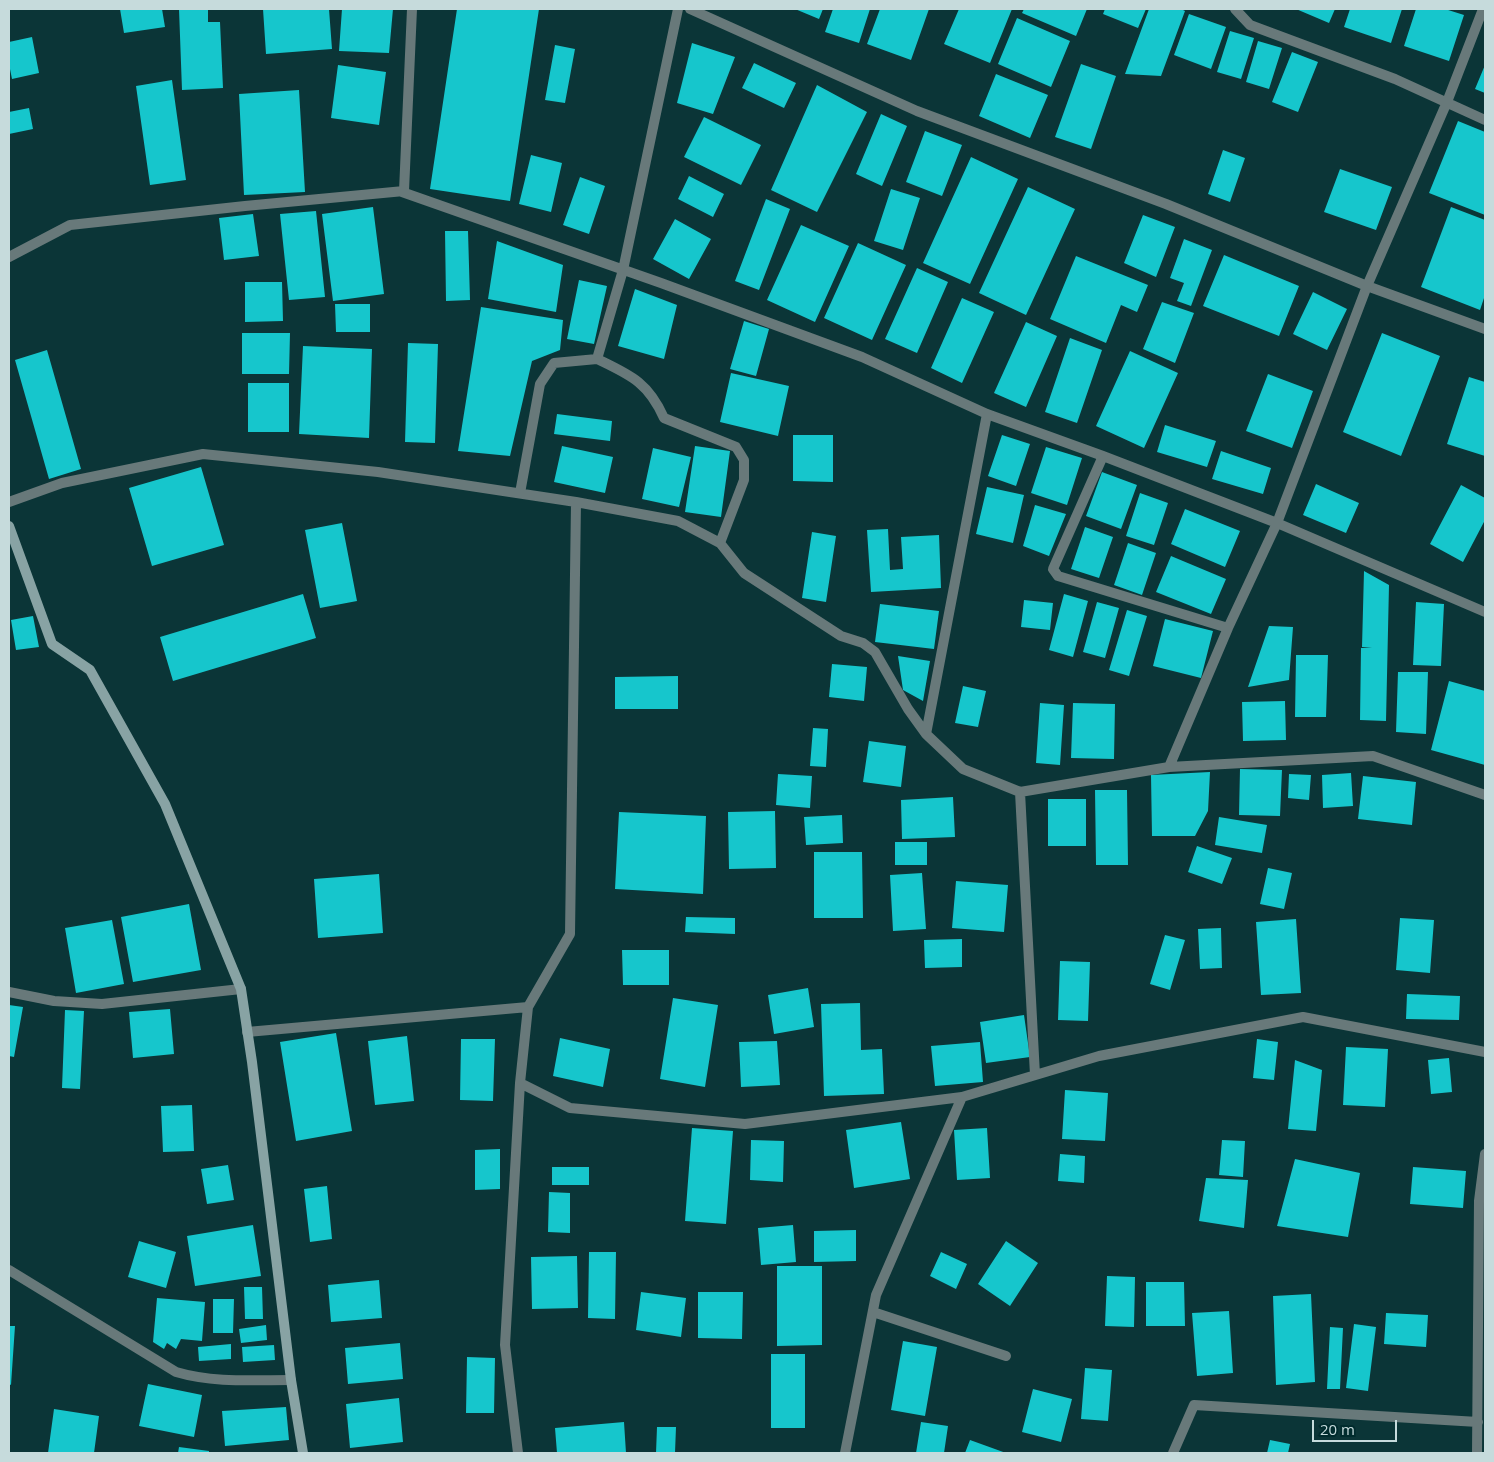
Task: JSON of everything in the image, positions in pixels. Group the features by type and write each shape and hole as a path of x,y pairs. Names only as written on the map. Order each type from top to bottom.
{"street":[{"path":"412,9 404,191 402,192 862,357 987,414 1276,523 1485,612"},
{"path":"597,359 623,270 678,9"},
{"path":"690,9 917,111 1166,204 1367,286 1485,329"},
{"path":"1235,9 1250,25 1395,79 1485,120"},
{"path":"1169,767 1228,628 1276,523 1367,286 1447,102 1483,9"},
{"path":"9,257 70,225 404,191"},
{"path":"520,493 540,384 554,363 597,359 635,378 656,401 664,418 736,447 744,460 744,480 720,543"},
{"path":"926,734 987,414"},
{"path":"9,502 62,483 203,454 378,472 576,502 678,521 720,543 744,573 841,636 863,643 875,652 908,710 926,734 963,769 1020,792 1169,767 1373,756 1485,795"},
{"path":"1102,456 1053,569 1058,576 1228,628"},
{"path":"518,1453 505,1345 520,1083 528,1007 570,934 576,502"},
{"path":"9,526 52,644 90,670 165,804 241,989 253,1071 291,1380 303,1453"},
{"path":"1020,792 1035,1075"},
{"path":"9,992 54,1001 102,1004 241,989"},
{"path":"247,1032 528,1007"},
{"path":"520,1083 570,1108 745,1124 962,1098 1099,1056 1303,1017 1485,1052"},
{"path":"845,1453 876,1295 962,1098"},
{"path":"1477,1453 1479,1201 1485,1154"},
{"path":"9,1270 176,1372 226,1380 291,1380"},
{"path":"873,1312 1006,1356"},
{"path":"1173,1453 1194,1405 1478,1422"}],"building":[{"path":"120,9 162,9 165,27 124,33"},
{"path":"179,9 208,9 208,22 220,22 223,88 182,90"},
{"path":"263,9 329,9 332,49 266,54"},
{"path":"342,9 393,9 389,53 339,51"},
{"path":"457,9 539,9 510,201 430,189"},
{"path":"795,9 823,9 819,19"},
{"path":"833,9 870,9 859,43 825,32"},
{"path":"880,9 929,9 911,60 867,44"},
{"path":"959,9 1012,9 990,63 944,44"},
{"path":"1024,9 1087,9 1076,36 1022,13"},
{"path":"1105,9 1146,9 1138,28 1103,14"},
{"path":"1149,9 1181,9 1185,11 1161,76 1125,74"},
{"path":"1296,9 1335,9 1329,23"},
{"path":"1350,9 1402,9 1391,43 1344,27"},
{"path":"1416,9 1445,9 1464,15 1449,61 1404,46"},
{"path":"1189,14 1226,27 1211,69 1174,55"},
{"path":"1017,18 1070,41 1051,87 998,64"},
{"path":"1230,31 1254,38 1241,79 1217,72"},
{"path":"32,37 39,73 12,79 9,64 9,42"},
{"path":"1258,41 1282,48 1269,89 1246,82"},
{"path":"692,43 735,57 713,114 677,103"},
{"path":"555,45 575,49 565,103 545,100"},
{"path":"1292,52 1318,62 1298,112 1272,102"},
{"path":"754,63 796,83 784,108 742,88"},
{"path":"1081,64 1116,76 1091,149 1055,137"},
{"path":"338,65 386,72 379,125 331,118"},
{"path":"1485,65 1485,93 1475,89"},
{"path":"996,74 1048,95 1030,138 979,116"},
{"path":"172,80 186,180 150,185 136,86"},
{"path":"817,85 867,112 817,212 771,190"},
{"path":"299,90 305,192 244,195 239,94"},
{"path":"29,108 33,129 9,134 9,112"},
{"path":"881,114 907,126 882,186 856,174"},
{"path":"704,117 761,145 741,185 684,157"},
{"path":"1458,121 1485,132 1485,215 1429,193"},
{"path":"925,131 962,145 942,196 906,182"},
{"path":"1223,150 1245,158 1230,202 1208,194"},
{"path":"531,155 562,163 551,212 519,204"},
{"path":"971,157 1018,179 970,284 923,263"},
{"path":"1340,169 1392,187 1376,230 1324,212"},
{"path":"689,176 724,194 713,217 678,199"},
{"path":"580,177 605,186 589,234 563,225"},
{"path":"1028,187 1075,209 1026,315 979,293"},
{"path":"891,189 920,198 903,250 874,241"},
{"path":"766,199 790,209 759,290 735,281"},
{"path":"373,207 384,294 333,301 322,214"},
{"path":"1451,207 1485,220 1485,295 1480,310 1421,287"},
{"path":"316,211 325,297 289,300 280,214"},
{"path":"253,214 259,256 224,260 219,218"},
{"path":"1143,215 1175,227 1156,277 1124,263"},
{"path":"675,219 711,239 689,279 653,259"},
{"path":"801,225 849,246 815,322 767,300"},
{"path":"445,231 468,231 470,300 446,301"},
{"path":"1184,239 1212,250 1191,306 1177,301 1184,283 1170,278"},
{"path":"497,241 563,265 556,312 488,299"},
{"path":"858,243 906,265 872,340 824,318"},
{"path":"1224,255 1299,286 1279,336 1203,306"},
{"path":"1076,256 1148,285 1137,312 1121,305 1106,343 1050,319"},
{"path":"917,268 948,282 917,353 885,339"},
{"path":"579,280 607,286 594,344 567,339"},
{"path":"245,282 282,282 283,321 245,322"},
{"path":"635,289 677,305 664,359 618,346"},
{"path":"1313,292 1347,309 1327,350 1293,334"},
{"path":"962,298 994,312 962,383 931,368"},
{"path":"1162,302 1194,313 1175,363 1143,349"},
{"path":"335,304 370,304 370,332 336,332"},
{"path":"481,307 563,320 560,350 532,361 510,456 458,451"},
{"path":"744,321 769,329 756,376 730,369"},
{"path":"1026,322 1057,336 1026,407 994,393"},
{"path":"242,333 290,333 289,374 242,374"},
{"path":"1382,333 1440,356 1401,456 1343,432"},
{"path":"1070,338 1102,350 1077,423 1045,412"},
{"path":"408,343 438,344 435,443 405,442"},
{"path":"303,346 372,349 369,438 299,434"},
{"path":"47,350 81,469 49,479 15,360"},
{"path":"1130,351 1178,373 1144,448 1096,426"},
{"path":"731,373 789,386 778,436 720,422"},
{"path":"1268,374 1313,391 1292,448 1246,431"},
{"path":"1469,377 1485,382 1485,456 1447,444"},
{"path":"248,383 289,383 289,432 248,432"},
{"path":"557,414 612,421 610,441 554,434"},
{"path":"1165,425 1216,441 1207,467 1157,452"},
{"path":"793,435 833,435 833,482 793,481"},
{"path":"1002,435 1030,444 1016,486 988,476"},
{"path":"562,446 613,457 605,493 554,482"},
{"path":"695,446 730,451 721,517 685,512"},
{"path":"1046,447 1082,458 1067,505 1031,493"},
{"path":"653,448 691,457 679,507 642,499"},
{"path":"1221,451 1271,468 1263,494 1212,479"},
{"path":"201,467 224,545 152,566 129,488"},
{"path":"1102,472 1137,485 1121,529 1086,516"},
{"path":"1316,484 1359,503 1346,533 1303,515"},
{"path":"1461,485 1485,498 1485,520 1463,562 1430,544"},
{"path":"987,487 1024,495 1013,543 976,534"},
{"path":"1140,493 1168,503 1154,545 1126,536"},
{"path":"1035,505 1066,514 1049,556 1023,546"},
{"path":"1185,509 1240,531 1225,567 1171,544"},
{"path":"342,523 357,601 320,608 305,530"},
{"path":"1085,527 1113,537 1099,578 1071,569"},
{"path":"888,529 890,570 903,569 901,537 939,535 941,588 871,592 867,530"},
{"path":"812,532 836,536 826,602 802,598"},
{"path":"1128,543 1156,553 1142,595 1114,585"},
{"path":"1171,556 1226,579 1211,614 1156,592"},
{"path":"1364,571 1389,585 1386,721 1360,720 1361,648 1372,648 1362,647"},
{"path":"303,594 316,638 173,681 160,637"},
{"path":"1064,594 1088,601 1073,657 1049,650"},
{"path":"1024,600 1053,603 1050,630 1021,627"},
{"path":"1097,602 1119,608 1105,658 1083,652"},
{"path":"1416,602 1444,604 1441,666 1413,665"},
{"path":"880,604 939,611 934,649 875,642"},
{"path":"1127,610 1147,616 1129,676 1109,670"},
{"path":"33,616 39,647 16,650 11,620"},
{"path":"1165,619 1213,631 1201,678 1153,666"},
{"path":"1269,626 1293,627 1289,680 1248,687"},
{"path":"1296,655 1328,655 1326,717 1295,717"},
{"path":"898,656 930,661 923,701 903,690"},
{"path":"832,664 867,667 864,701 829,697"},
{"path":"1398,672 1428,672 1426,734 1396,732"},
{"path":"678,676 678,709 615,709 615,677"},
{"path":"1449,681 1485,691 1485,765 1431,750"},
{"path":"963,686 986,691 978,727 955,723"},
{"path":"1285,701 1286,740 1243,741 1242,702"},
{"path":"1040,703 1064,705 1060,765 1036,763"},
{"path":"1073,703 1115,704 1114,759 1071,758"},
{"path":"813,728 828,729 826,767 810,766"},
{"path":"869,741 906,746 901,787 863,782"},
{"path":"1240,769 1282,770 1280,816 1239,815"},
{"path":"1210,772 1208,811 1195,836 1152,836 1151,775"},
{"path":"1351,773 1353,806 1323,808 1322,775"},
{"path":"778,774 812,776 810,808 776,805"},
{"path":"1289,774 1311,775 1309,800 1288,798"},
{"path":"1363,776 1416,782 1412,825 1358,819"},
{"path":"1095,790 1127,790 1128,865 1096,865"},
{"path":"953,797 955,837 902,839 901,800"},
{"path":"1048,799 1086,799 1086,846 1048,846"},
{"path":"775,811 776,868 729,869 728,812"},
{"path":"619,812 706,816 703,894 615,889"},
{"path":"842,815 843,843 806,845 804,817"},
{"path":"1219,817 1267,825 1262,853 1215,845"},
{"path":"895,842 927,842 927,865 895,865"},
{"path":"1197,846 1232,858 1222,884 1188,872"},
{"path":"814,852 862,852 863,918 814,918"},
{"path":"1268,868 1292,873 1284,909 1260,904"},
{"path":"922,873 926,929 893,931 890,875"},
{"path":"379,874 383,933 318,938 314,879"},
{"path":"956,881 1008,885 1004,932 952,928"},
{"path":"189,904 201,970 133,982 121,917"},
{"path":"686,917 735,918 735,934 685,932"},
{"path":"1400,918 1434,920 1430,973 1396,970"},
{"path":"1296,919 1301,993 1261,995 1256,922"},
{"path":"112,920 124,984 76,993 65,928"},
{"path":"1221,928 1222,968 1200,969 1198,929"},
{"path":"1165,935 1185,940 1170,990 1150,984"},
{"path":"962,939 962,967 925,968 924,940"},
{"path":"622,950 669,950 669,985 623,985"},
{"path":"1060,961 1090,962 1088,1021 1058,1020"},
{"path":"808,988 814,1027 774,1034 768,995"},
{"path":"1407,994 1460,996 1459,1020 1406,1019"},
{"path":"673,998 718,1005 705,1087 660,1079"},
{"path":"860,1003 861,1050 882,1049 884,1094 824,1096 821,1004"},
{"path":"9,1005 23,1007 14,1057 9,1056"},
{"path":"170,1009 174,1054 133,1058 129,1012"},
{"path":"65,1010 84,1011 80,1089 62,1088"},
{"path":"1024,1015 1030,1057 986,1063 980,1022"},
{"path":"336,1033 352,1131 296,1141 280,1042"},
{"path":"407,1036 414,1101 375,1105 368,1041"},
{"path":"560,1038 610,1049 603,1087 553,1076"},
{"path":"461,1039 495,1039 493,1101 460,1100"},
{"path":"1257,1039 1278,1042 1274,1080 1253,1078"},
{"path":"777,1041 780,1085 741,1087 739,1042"},
{"path":"980,1042 983,1082 935,1086 931,1046"},
{"path":"1346,1047 1388,1049 1385,1107 1343,1105"},
{"path":"1449,1058 1452,1092 1431,1094 1428,1060"},
{"path":"1295,1060 1322,1070 1316,1131 1288,1129"},
{"path":"1065,1090 1108,1093 1105,1141 1062,1139"},
{"path":"192,1105 194,1151 163,1152 161,1106"},
{"path":"901,1122 910,1179 854,1188 846,1130"},
{"path":"692,1128 733,1131 726,1224 685,1221"},
{"path":"987,1128 990,1178 957,1180 954,1130"},
{"path":"751,1140 784,1141 783,1182 750,1180"},
{"path":"1222,1140 1245,1141 1243,1177 1219,1175"},
{"path":"500,1149 500,1189 475,1190 475,1150"},
{"path":"1060,1154 1085,1156 1084,1183 1058,1181"},
{"path":"1295,1159 1360,1173 1348,1237 1277,1226"},
{"path":"228,1165 234,1200 207,1204 201,1169"},
{"path":"552,1167 589,1167 589,1185 552,1185"},
{"path":"1413,1167 1466,1171 1463,1208 1410,1204"},
{"path":"1206,1178 1248,1180 1244,1228 1199,1221"},
{"path":"327,1186 332,1239 310,1242 304,1189"},
{"path":"549,1192 570,1193 570,1233 548,1232"},
{"path":"253,1225 261,1276 195,1286 187,1236"},
{"path":"793,1225 796,1262 761,1265 758,1228"},
{"path":"856,1230 856,1261 814,1262 814,1231"},
{"path":"139,1241 176,1252 166,1288 128,1277"},
{"path":"1006,1241 1038,1263 1010,1306 978,1284"},
{"path":"589,1252 616,1252 615,1319 588,1318"},
{"path":"941,1252 967,1264 956,1289 930,1276"},
{"path":"577,1256 578,1308 532,1309 531,1257"},
{"path":"777,1266 822,1266 822,1345 777,1346"},
{"path":"1107,1276 1135,1277 1134,1327 1105,1326"},
{"path":"379,1280 382,1318 331,1322 328,1285"},
{"path":"1146,1282 1184,1282 1185,1326 1146,1326"},
{"path":"244,1287 262,1287 263,1319 245,1319"},
{"path":"641,1292 686,1298 681,1337 636,1330"},
{"path":"698,1292 743,1292 742,1339 698,1338"},
{"path":"1311,1294 1315,1382 1276,1385 1273,1296"},
{"path":"157,1298 205,1302 202,1341 181,1339 176,1349 167,1343 164,1349 153,1342"},
{"path":"213,1299 234,1299 233,1333 213,1333"},
{"path":"1229,1311 1233,1373 1197,1376 1192,1313"},
{"path":"1386,1313 1428,1315 1426,1347 1384,1344"},
{"path":"1354,1324 1376,1327 1368,1391 1346,1388"},
{"path":"266,1325 267,1340 241,1343 239,1329"},
{"path":"9,1326 15,1326 11,1385 9,1384"},
{"path":"1330,1327 1343,1328 1340,1389 1327,1389"},
{"path":"903,1341 937,1347 925,1416 891,1410"},
{"path":"400,1343 403,1379 348,1384 345,1348"},
{"path":"231,1344 231,1359 199,1361 198,1347"},
{"path":"274,1345 275,1360 243,1362 242,1347"},
{"path":"771,1354 805,1354 805,1428 771,1428"},
{"path":"467,1357 495,1358 494,1413 466,1413"},
{"path":"1085,1368 1112,1370 1108,1421 1081,1419"},
{"path":"148,1384 202,1395 194,1437 139,1426"},
{"path":"1033,1389 1072,1399 1061,1442 1022,1432"},
{"path":"399,1398 403,1442 350,1448 346,1404"},
{"path":"286,1407 289,1440 225,1446 222,1411"},
{"path":"54,1409 99,1416 94,1453 48,1453"},
{"path":"624,1422 626,1453 557,1453 555,1428"},
{"path":"921,1422 948,1426 944,1453 916,1453"},
{"path":"657,1427 676,1427 675,1453 656,1453"},
{"path":"970,1440 1006,1453 965,1453"},
{"path":"1270,1440 1290,1444 1288,1453 1267,1453"},
{"path":"179,1447 209,1451 209,1453 178,1453"}]}
